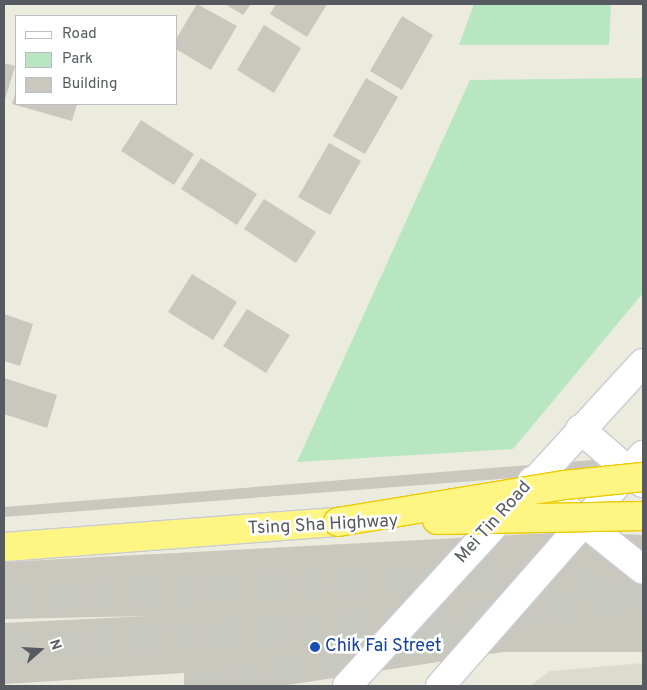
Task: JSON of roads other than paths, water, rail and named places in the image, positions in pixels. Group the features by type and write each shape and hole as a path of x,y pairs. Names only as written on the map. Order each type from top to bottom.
{"highway":[{"path":"338,522 640,472"},
{"name":"Tsing Sha Highway","path":"4,547 338,522 643,516"}],"main road":[{"name":"Mei Tin Road","path":"346,686 580,429 643,363"},
{"path":"440,686 584,525 640,472 580,429"},
{"path":"532,482 643,570"}],"tunnel":[{"path":"4,600 475,576 532,578 643,593"},
{"path":"4,647 341,627 643,600"},
{"path":"193,686 391,649 469,627"}],"place":[{"name":"Chik Fai Street","path":"315,647"}]}
